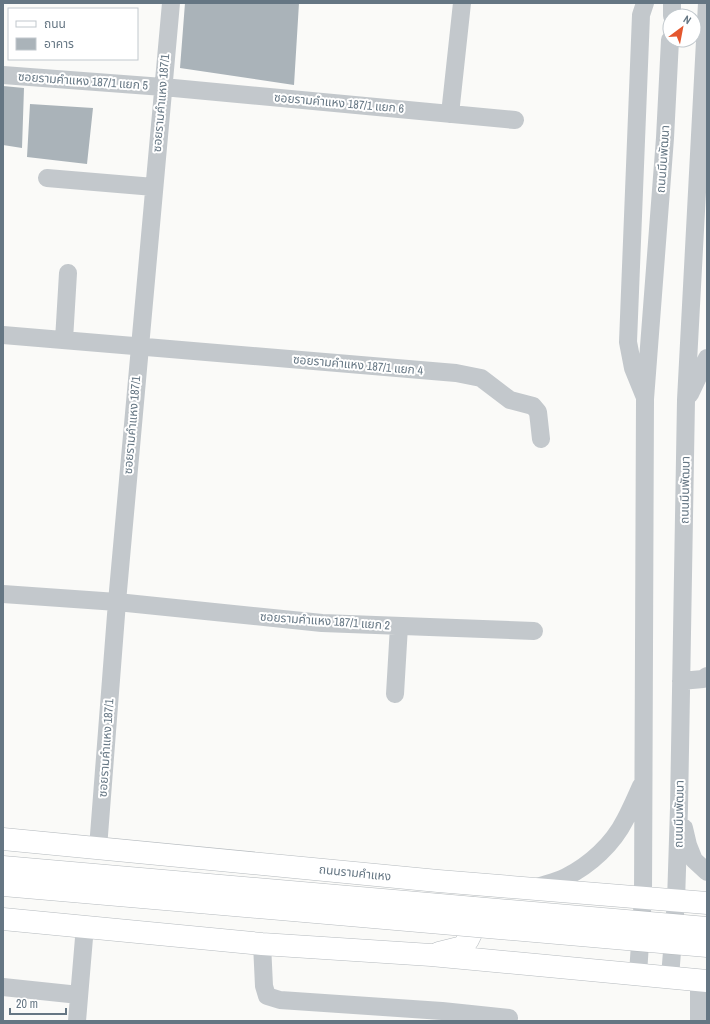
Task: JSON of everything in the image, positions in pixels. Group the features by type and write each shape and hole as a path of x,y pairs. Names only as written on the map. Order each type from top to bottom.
{"main road":[{"name":"ถนนรามคำแหง","path":"3,839 438,881 707,903"},
{"name":"ถนนรามคำแหง","path":"3,867 707,928"},
{"path":"431,955 464,947 471,936 474,925 474,913 467,902 438,881"},
{"path":"3,885 707,946"},
{"path":"3,919 262,944 431,955 703,980"}],"street":[{"name":"ซอยรามคำแหง 187/1","path":"98,848 139,347 171,3"},
{"path":"450,114 462,3"},
{"path":"644,3 641,15 628,342 633,368 646,399"},
{"name":"ถนนมีนพัฒนา","path":"670,977 676,901 679,808 686,400 706,3"},
{"name":"ถนนมีนพัฒนา","path":"638,974 643,897 646,399 665,138 670,48"},
{"name":"ซอยรามคำแหง 187/1 แยก 5","path":"3,75 163,86"},
{"name":"ซอยรามคำแหง 187/1 แยก 6","path":"163,86 515,120"},
{"path":"47,178 154,187"},
{"path":"64,340 68,273"},
{"name":"ซอยรามคำแหง 187/1 แยก 4","path":"3,335 456,373 481,378 510,400 533,406 538,412 541,439"},
{"path":"686,400 707,358"},
{"name":"ซอยรามคำแหง 187/1 แยก 2","path":"3,594 117,602 322,623 534,631"},
{"path":"395,694 399,626"},
{"path":"681,681 703,679 707,676"},
{"path":"531,888 566,877 584,866 600,853 614,838 625,821 643,781"},
{"path":"679,808 688,845 694,860 707,872"},
{"path":"77,1021 85,926"},
{"path":"262,944 264,986 267,996 280,1000 442,1011 509,1018"},
{"path":"699,1021 703,980"},
{"path":"3,987 79,995"}],"building":[{"path":"185,3 299,3 294,85 180,68"},
{"path":"3,86 24,88 22,148 3,145"},
{"path":"30,104 93,108 87,164 27,157"}]}
